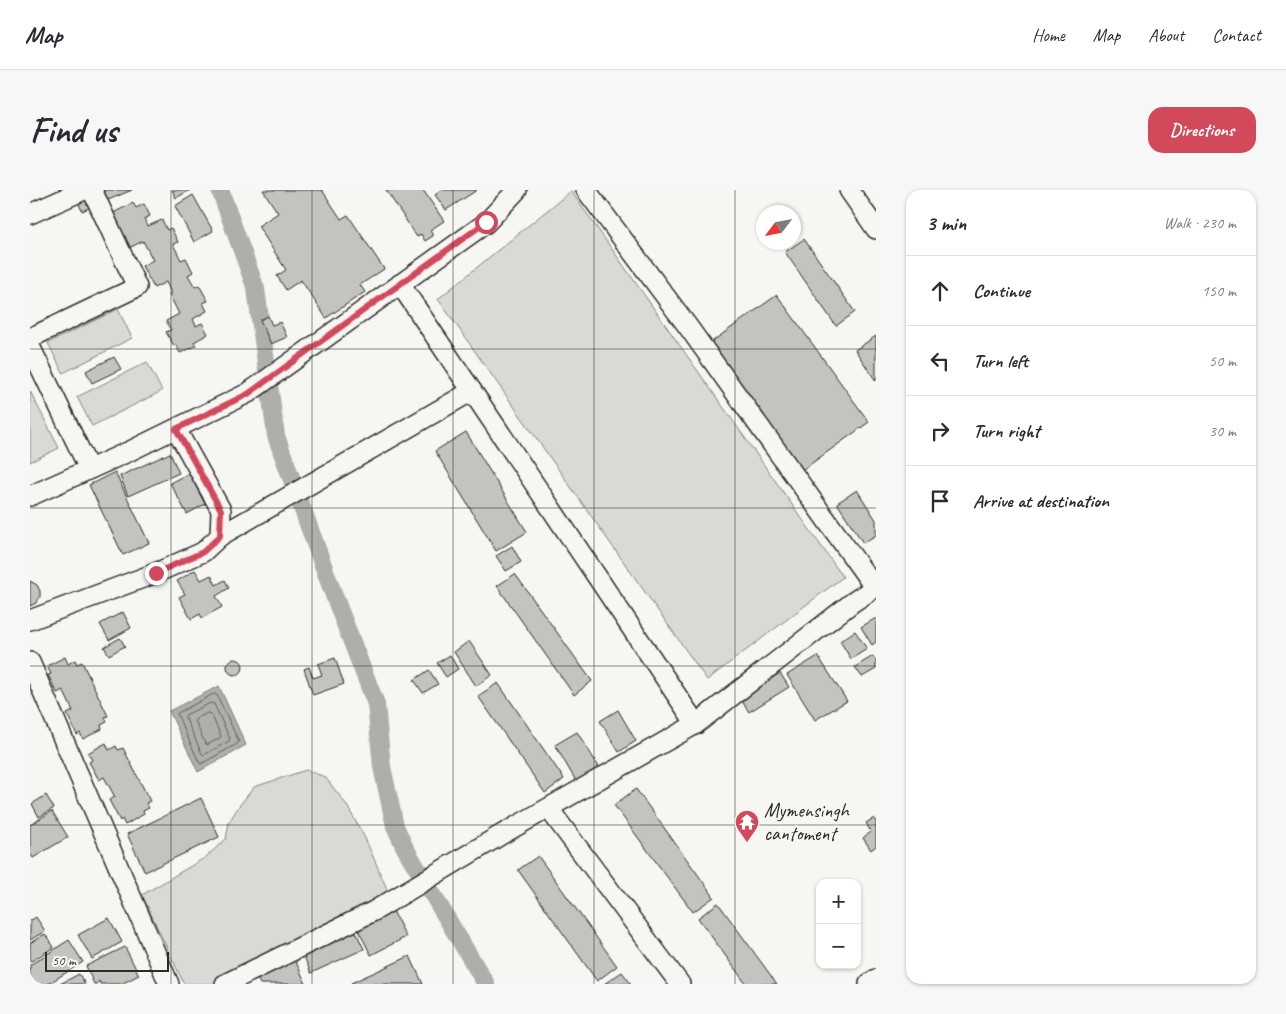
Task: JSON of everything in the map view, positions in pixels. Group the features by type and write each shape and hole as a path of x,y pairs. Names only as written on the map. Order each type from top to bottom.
{"street":[{"path":"30,214 84,190"},
{"path":"30,338 137,287 92,190"},
{"path":"30,496 130,451 248,394 486,222 517,190"},
{"path":"225,984 374,911 499,836 696,724 853,602 876,587 689,328 586,190"},
{"path":"849,190 876,229"},
{"path":"400,284 696,724"},
{"path":"30,346 89,469"},
{"path":"30,620 156,573 203,552 220,536 472,391"},
{"path":"176,429 221,510 220,536"},
{"path":"30,662 169,984"},
{"path":"549,809 680,984"},
{"path":"869,984 876,978"}],"shaded area":[{"path":"571,191 843,577 707,680 438,299"},
{"path":"118,309 132,338 63,373 48,343"},
{"path":"147,362 162,391 92,426 77,397"},
{"path":"30,391 59,448 30,462"},
{"path":"306,770 325,777 346,804 365,838 390,896 215,984 184,984 142,895 206,857 226,839 229,822 254,787"}],"water":[{"path":"219,686 246,745 198,772 169,711"}],"building":[{"path":"73,190 132,190 82,211"},
{"path":"172,190 190,190 176,198"},
{"path":"263,190 322,190 341,219 348,215 384,269 360,285 365,292 326,318 301,280 286,290 277,276 286,270 258,226 278,213"},
{"path":"386,190 423,190 444,221 430,230 433,236 425,241 421,234 417,237"},
{"path":"442,190 477,190 446,210 435,195"},
{"path":"193,195 213,231 194,242 175,206"},
{"path":"133,203 136,208 144,204 150,216 144,219 148,226 162,220 167,230 171,228 178,242 173,244 181,260 186,258 193,272 188,275 195,287 199,285 208,301 203,303 207,311 193,319 196,326 202,323 208,334 194,342 196,346 180,353 166,332 171,330 166,321 179,314 169,294 171,293 166,282 154,288 142,266 153,260 143,241 129,248 115,225 118,223 113,213"},
{"path":"804,239 855,312 836,326 785,252 788,250 801,250 801,241"},
{"path":"777,295 869,422 801,471 710,343"},
{"path":"268,316 272,325 280,322 287,337 271,344 260,320"},
{"path":"876,336 876,381 855,350"},
{"path":"114,357 121,369 92,383 86,371"},
{"path":"466,432 527,532 496,551 435,451"},
{"path":"170,453 179,473 128,496 120,476"},
{"path":"115,472 149,543 123,555 89,485"},
{"path":"189,473 205,504 187,514 170,483"},
{"path":"857,490 876,520 876,535 863,543 837,503"},
{"path":"512,546 521,562 506,571 496,556"},
{"path":"195,570 201,580 211,575 216,585 225,580 229,588 216,596 222,607 202,618 200,614 191,619 179,597 185,594 177,581"},
{"path":"515,574 592,681 574,695 497,586"},
{"path":"30,581 37,585 40,597 36,603 30,606"},
{"path":"123,612 131,628 109,640 100,624"},
{"path":"876,618 876,642 872,645 861,627"},
{"path":"855,631 867,649 851,659 840,641"},
{"path":"120,638 125,646 109,655 104,647"},
{"path":"469,641 492,675 476,686 454,652"},
{"path":"450,655 458,669 446,677 437,663"},
{"path":"818,656 847,701 815,720 787,675"},
{"path":"873,656 876,661 876,669 862,677 855,667"},
{"path":"65,657 68,664 75,660 77,664 82,662 108,716 105,717 107,722 101,725 102,729 83,739 80,733 77,735 67,714 73,711 63,690 57,693 48,675 51,674 47,666"},
{"path":"335,658 344,684 313,695 304,669 309,667 313,678 322,675 318,664"},
{"path":"232,659 238,659 243,664 241,673 232,675 227,670 227,664"},
{"path":"429,670 438,684 423,693 414,680"},
{"path":"780,673 789,687 749,712 740,698"},
{"path":"498,683 564,779 545,793 478,696"},
{"path":"618,710 636,741 619,752 600,721"},
{"path":"577,732 599,767 576,781 555,745"},
{"path":"106,743 109,750 116,746 118,750 123,748 150,801 146,803 149,808 143,811 144,814 125,825 122,819 120,821 109,800 115,797 104,777 99,780 89,762 92,760 88,753"},
{"path":"636,789 714,897 693,912 614,805"},
{"path":"46,795 54,808 39,817 32,804"},
{"path":"201,798 219,837 145,872 127,834"},
{"path":"52,811 68,837 33,858 30,853 30,825"},
{"path":"874,818 876,822 876,846 871,850 863,838 871,832 866,823"},
{"path":"538,856 617,966 597,981 518,870"},
{"path":"718,903 777,984 746,984 698,918"},
{"path":"392,909 406,937 371,955 357,927"},
{"path":"36,917 45,931 30,940 30,921"},
{"path":"109,918 122,942 92,959 78,935"},
{"path":"354,928 364,949 311,973 302,952"},
{"path":"45,934 54,947 30,962 30,943"},
{"path":"69,940 83,962 48,984 32,984 30,980 30,965"},
{"path":"125,947 139,975 121,984 100,984 99,981 94,984 86,966"},
{"path":"410,956 423,984 351,983"},
{"path":"295,960 306,984 260,984 257,978"},
{"path":"622,972 631,984 604,984"},
{"path":"79,974 85,984 60,984"}],"waterway":[{"path":"220,190 256,289 276,436 376,704 382,767 395,826 405,848 486,984"}],"place":[{"name":"Mymensingh cantoment","path":"747,843"}],"route":[{"path":"156,573 203,552 220,536 221,510 176,429 248,394 486,222"}]}
